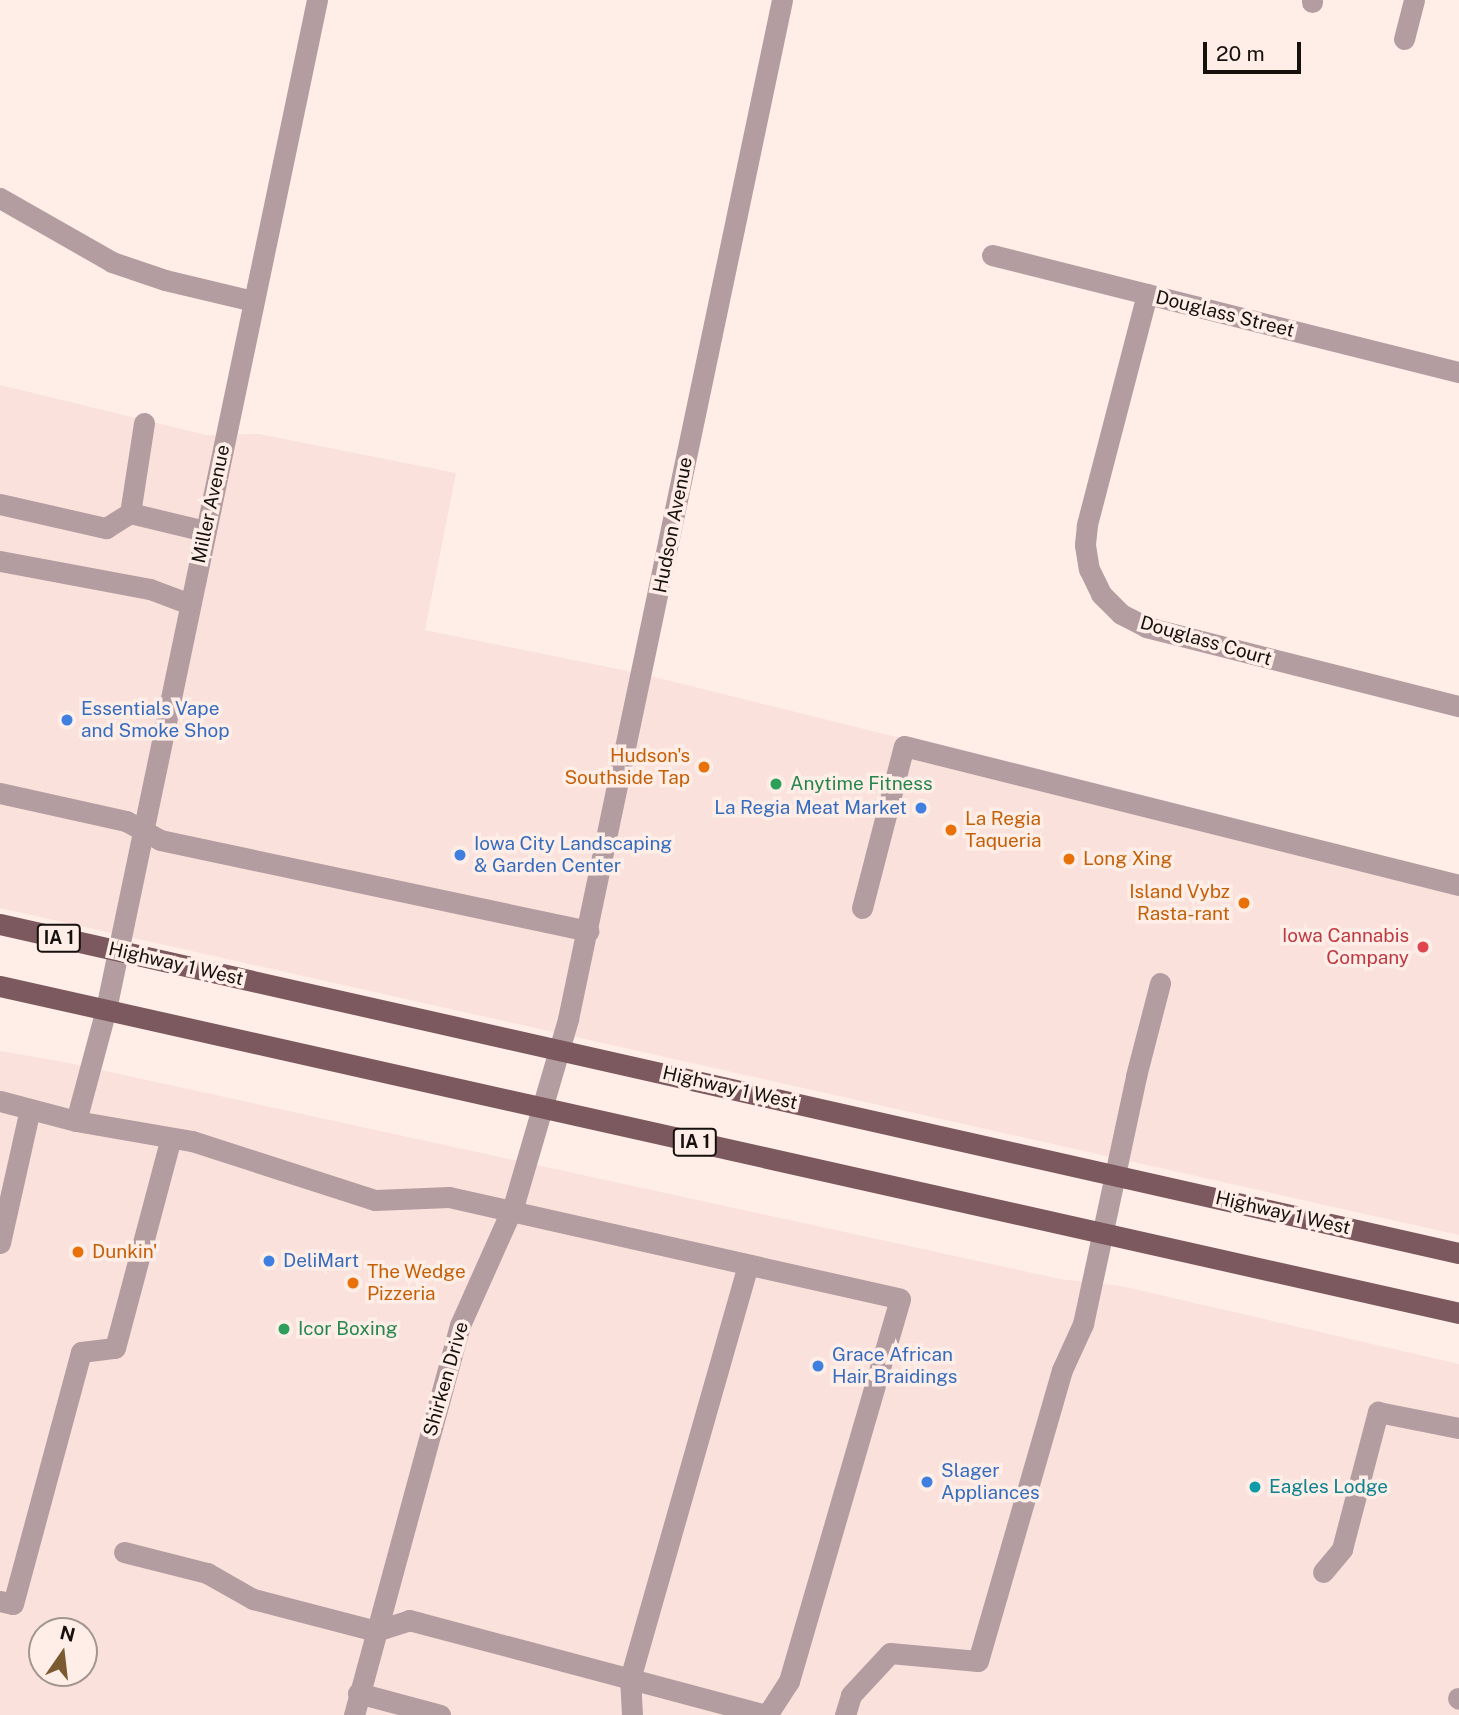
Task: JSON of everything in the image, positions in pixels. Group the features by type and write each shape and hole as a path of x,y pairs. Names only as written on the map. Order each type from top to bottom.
{"main road":[{"name":"Highway 1 West","path":"0,924 1459,1252"},
{"name":"IA 1","path":"0,986 1459,1313"}],"street":[{"name":"Miller Avenue","path":"76,1121 106,1009 317,0"},
{"name":"Hudson Avenue","path":"558,1049 568,1019 588,932 782,0"},
{"path":"1404,39 1414,0"},
{"path":"0,198 112,262 165,281 253,301"},
{"name":"Douglass Street","path":"992,255 1459,372"},
{"name":"Douglass Court","path":"1147,294 1087,525 1085,545 1089,569 1101,594 1121,614 1146,627 1459,706"},
{"path":"130,513 144,423"},
{"path":"0,504 106,528 130,513 205,531"},
{"path":"0,561 150,589 190,604"},
{"path":"862,908 904,746 1459,885"},
{"path":"0,793 126,821 160,840 588,932"},
{"path":"845,1715 851,1695 890,1653 978,1661 1062,1370 1083,1324 1114,1174 1160,983"},
{"name":"Shirken Drive","path":"354,1715 460,1325 511,1210 558,1049"},
{"path":"0,1101 76,1121 192,1141 375,1200 449,1198 900,1299 789,1681 767,1715 409,1620 376,1631 253,1598 207,1573 124,1552"},
{"path":"0,1243 30,1109"},
{"path":"0,1601 13,1604 81,1352 115,1349 172,1138"},
{"path":"632,1715 630,1679 748,1265"},
{"path":"1323,1572 1342,1549 1378,1412 1459,1428"},
{"path":"358,1693 440,1715"}],"shaded area":[{"path":"0,385 206,435 259,434 456,473 425,630 642,674 1459,876 1459,1235 0,908"},
{"path":"0,1051 64,1062 1060,1279 1121,1286 1459,1364 1459,1715 0,1715"}],"place":[{"name":"Essentials Vape and Smoke Shop","path":"67,720"},
{"name":"Hudson's Southside Tap","path":"704,767"},
{"name":"Anytime Fitness","path":"776,784"},
{"name":"La Regia Meat Market","path":"921,808"},
{"name":"La Regia Taqueria","path":"951,830"},
{"name":"Iowa City Landscaping & Garden Center","path":"460,855"},
{"name":"Long Xing","path":"1069,859"},
{"name":"Island Vybz Rasta-rant","path":"1244,903"},
{"name":"Iowa Cannabis Company","path":"1423,947"},
{"name":"Dunkin'","path":"78,1252"},
{"name":"DeliMart","path":"269,1261"},
{"name":"The Wedge Pizzeria","path":"353,1283"},
{"name":"Icor Boxing","path":"284,1329"},
{"name":"Grace African Hair Braidings","path":"818,1366"},
{"name":"Slager Appliances","path":"927,1482"},
{"name":"Eagles Lodge","path":"1255,1487"}]}
